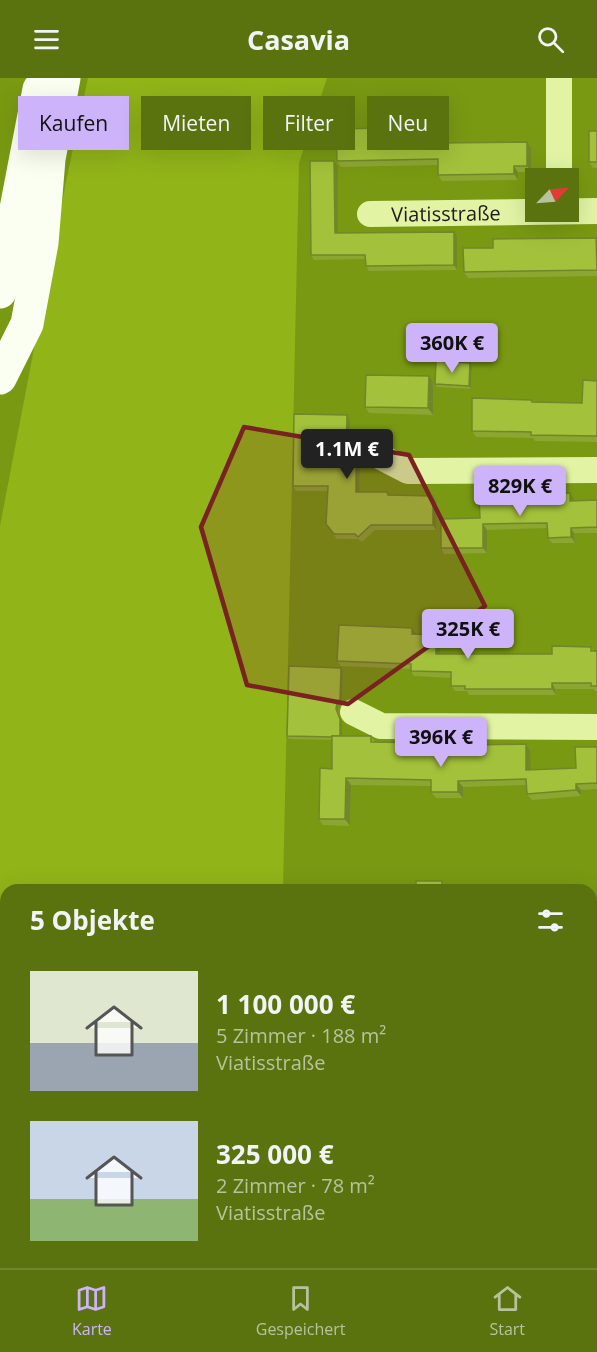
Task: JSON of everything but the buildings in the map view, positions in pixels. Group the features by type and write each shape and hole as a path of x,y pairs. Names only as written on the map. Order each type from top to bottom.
{"main road":[{"path":"0,292 41,78"},
{"path":"0,378 27,324 42,243 49,159 64,78"}],"street":[{"path":"559,78 560,168"},
{"name":"Viatisstraße","path":"579,211 597,211"},
{"name":"Viatisstraße","path":"370,214 525,212"},
{"path":"379,456 408,471 597,470"},
{"path":"353,712 381,726 597,727"}],"highlighted area":[{"path":"244,427 409,455 485,606 348,704 247,685 201,527"}],"green space":[{"path":"88,78 327,78 321,96 263,96 263,150 303,150 299,163 283,884 0,884 0,526 73,150 129,150 129,96 84,96"}]}
